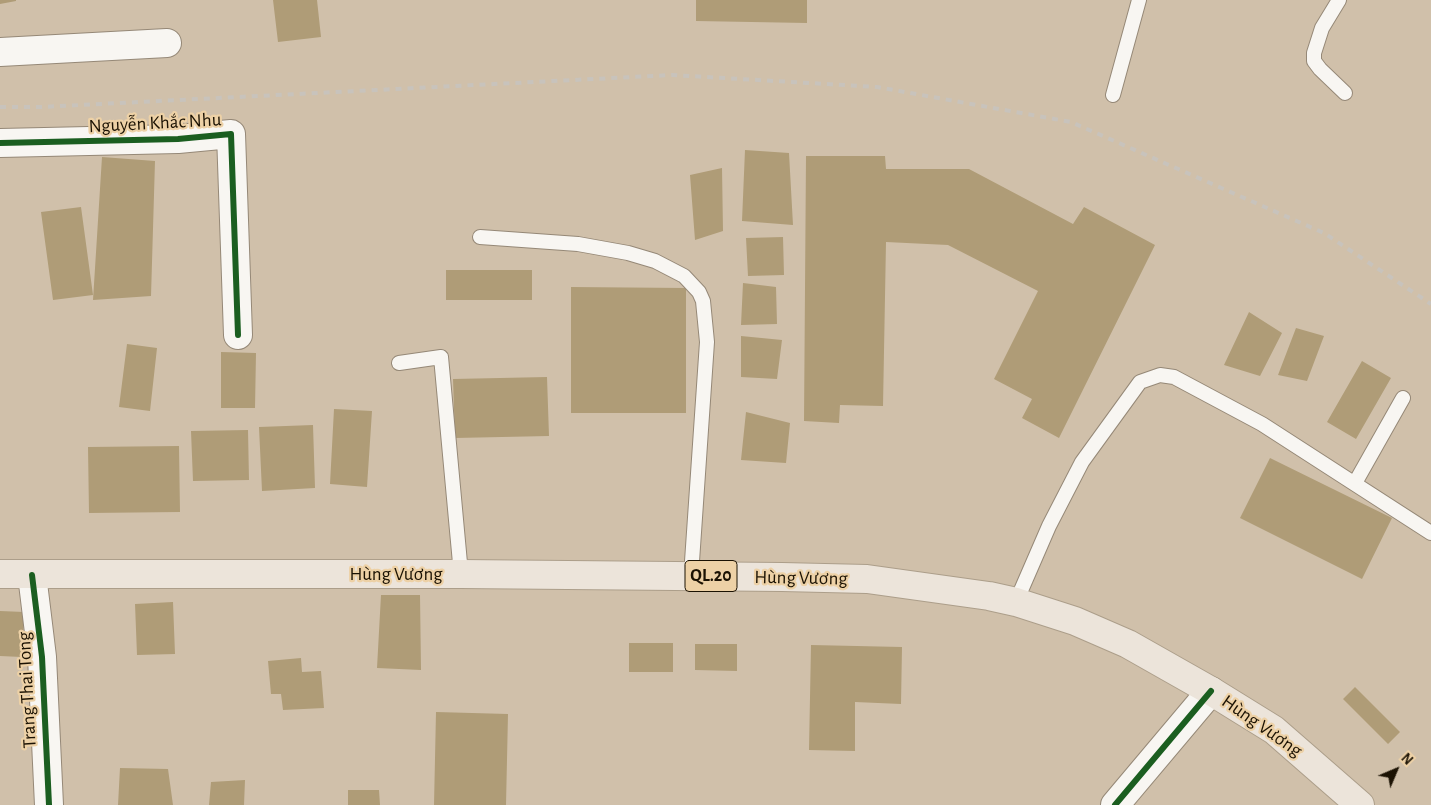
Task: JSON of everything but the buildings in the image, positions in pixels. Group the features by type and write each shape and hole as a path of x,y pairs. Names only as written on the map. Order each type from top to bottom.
{"highway":[{"name":"Hùng Vương","path":"0,574 691,576 867,579 952,590 1016,602 1076,622 1128,644 1211,691 1274,730 1360,805"}],"street":[{"path":"0,52 167,43"},
{"name":"Nguyễn Khắc Nhu","path":"0,143 178,139 231,134 238,335"},
{"name":"Trang Thai Tong","path":"32,574 42,657 49,805"},
{"path":"1115,805 1211,691"}],"lane":[{"path":"1113,95 1139,0"},
{"path":"1339,0 1322,28 1314,54 1314,61 1346,93"},
{"path":"480,237 578,244 628,253 655,261 684,276 699,292 704,302 707,342 691,576"},
{"path":"399,362 442,357 461,574"},
{"path":"1016,602 1049,526 1082,462 1140,382 1160,375 1174,377 1262,424 1431,533"},
{"path":"1355,483 1403,398"}],"railway":[{"path":"0,107 41,107 672,75 877,87 1071,122 1324,233 1431,304"}],"cycle path":[{"path":"0,143 178,139 231,134 238,335"},
{"path":"32,575 42,657 49,805"},
{"path":"1115,805 1211,691"}]}
